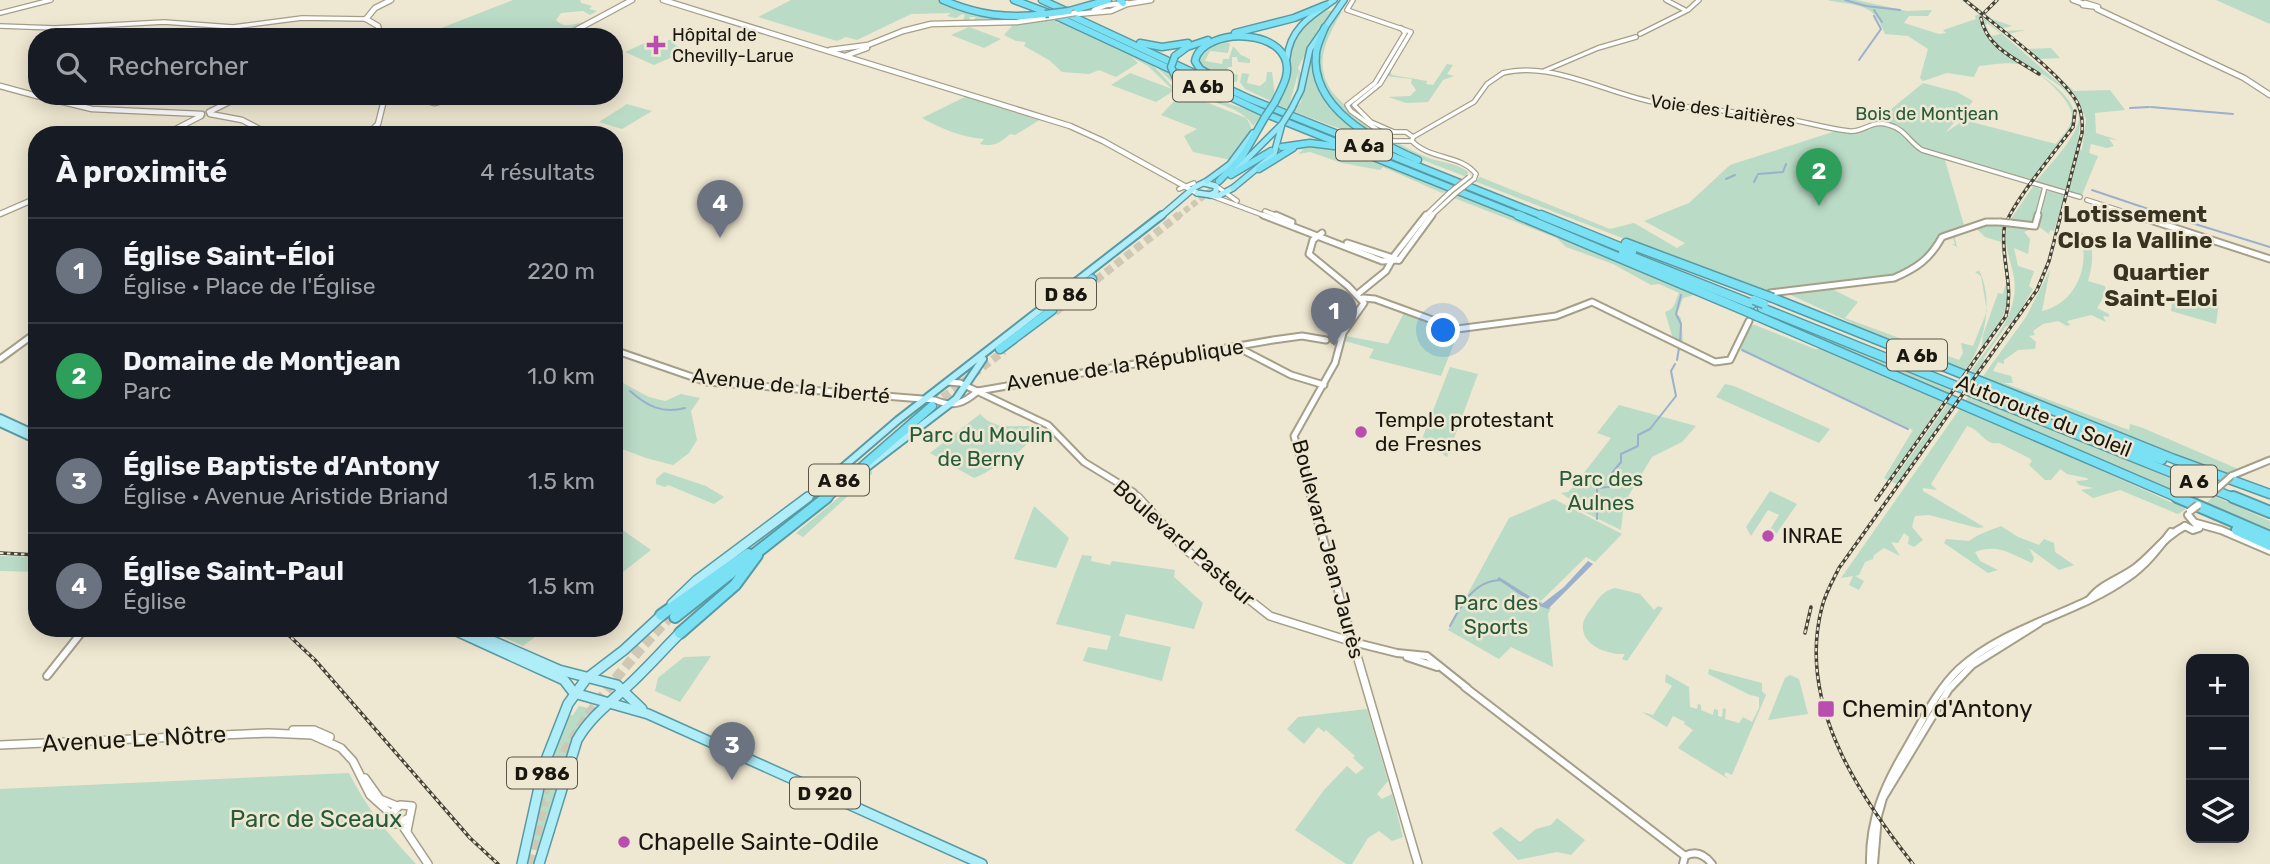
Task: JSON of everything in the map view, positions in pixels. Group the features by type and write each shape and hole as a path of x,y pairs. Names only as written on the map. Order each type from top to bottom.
{"highway":[{"path":"943,0 978,14 1008,18 1073,13 1108,0"},
{"path":"951,0 978,14"},
{"name":"A 6b","path":"1014,0 1054,15 1266,118 1755,307"},
{"path":"1023,0 1050,15"},
{"name":"A 6a","path":"1034,0 1250,99 1755,307 1818,326"},
{"name":"A 6b","path":"1042,0 1229,85 1449,173 1755,307 2270,545"},
{"path":"1219,183 1242,157 1275,102 1285,81 1290,37 1301,23 1334,0"},
{"path":"1230,176 1282,124 1301,92 1309,51 1344,0"},
{"path":"1266,118 1196,91 1176,78 1171,67 1175,56 1200,42 1304,15 1326,5"},
{"name":"A 6a","path":"1050,15 1246,101 1854,345"},
{"path":"1125,37 1151,46 1168,47 1264,26"},
{"path":"1325,28 1316,51 1316,65 1321,84 1336,106 1376,141 1449,173"},
{"path":"1229,85 1198,67 1195,59 1199,50 1211,43 1237,37 1255,37 1278,45 1287,58"},
{"path":"1206,182 1236,158 1266,118"},
{"path":"1259,169 1276,152 1282,124"},
{"path":"1282,147 1316,143 1398,168"},
{"path":"1233,188 1281,154 1298,147 1322,146 1349,151"},
{"path":"1219,183 1271,151"},
{"path":"1068,300 1094,279"},
{"name":"A 6b","path":"1755,307 1772,295 2174,458 2270,494"},
{"path":"1002,350 1054,311"},
{"name":"Autoroute du Soleil","path":"1818,326 2270,506"},
{"name":"Autoroute du Soleil","path":"1854,345 2270,512"},
{"name":"A 86","path":"669,615 760,550 842,483 931,400"},
{"name":"A 86","path":"669,615 748,554 931,400"},
{"path":"2130,450 2270,500"},
{"path":"2118,452 2270,518"},
{"path":"2115,472 2270,537"},
{"name":"D 986","path":"680,633 735,584 760,550"}],"main road":[{"path":"379,28 366,19 377,7 391,0"},
{"path":"578,28 630,0"},
{"path":"666,0 1082,129 1184,181 1219,183 1216,192 1209,195"},
{"path":"666,0 858,58 1077,129 1192,190 1209,195 1228,194 1233,188"},
{"path":"1073,13 1098,11 1143,0"},
{"path":"1073,13 1102,6 1151,0"},
{"path":"2073,0 2095,5 2097,9 2218,66 2270,95"},
{"path":"1098,11 1102,6"},
{"path":"843,56 850,56 929,25 948,22 1018,23 1050,15"},
{"path":"929,25 1008,22 1050,15"},
{"path":"830,50 871,44 929,25 948,22"},
{"path":"836,53 850,48 859,48 860,51"},
{"path":"858,58 860,51"},
{"path":"0,86 28,94"},
{"path":"73,105 89,109 202,115"},
{"path":"181,126 224,105"},
{"path":"377,126 383,105"},
{"path":"209,113 255,126"},
{"path":"1192,190 1206,182"},
{"name":"D 86","path":"776,522 915,401 931,400 948,382 1192,190"},
{"name":"D 86","path":"842,483 885,455 959,396 984,358 1010,335 1192,190"},
{"path":"0,214 28,202"},
{"path":"0,359 28,339"},
{"name":"Avenue de la Liberté","path":"623,354 700,381 915,401"},
{"name":"Boulevard Pasteur","path":"948,382 964,385 1045,423 1088,465 1133,492 1185,549 1270,616 1353,642"},
{"path":"931,400 947,405 962,404 978,391"},
{"name":"Boulevard Pasteur","path":"1014,409 1063,442"},
{"path":"0,418 28,432"},
{"name":"Boulevard Pasteur","path":"1033,421 1045,423"},
{"path":"0,423 28,434"},
{"name":"D 986","path":"523,861 544,765 555,731 575,693 590,676 669,615 697,580 776,522"},
{"name":"D 986","path":"541,859 577,740 591,716 624,690 680,633"},
{"name":"D 920","path":"470,637 564,680 575,693 604,704 649,714"},
{"name":"D 920","path":"484,637 559,670 590,676 624,690 637,706 649,714 982,864"},
{"name":"Boulevard Jean Jaurès","path":"1353,642 1418,864"},
{"name":"Avenue Le Nôtre","path":"0,746 304,732 328,740 341,748 353,761 370,795 393,810"},
{"path":"407,831 412,806 406,804 393,810 390,822 400,823 409,818"},
{"path":"400,823 428,864"},
{"path":"523,861 535,853 541,859"}],"street":[{"path":"0,13 51,0"},
{"path":"1353,0 1347,10 1411,33 1380,84 1354,105 1356,110 1378,126 1412,137 1427,153 1471,167 1476,173 1415,226 1391,259 1386,271 1362,297"},
{"path":"1666,0 1686,10"},
{"path":"1546,72 1607,44 1638,36 1699,0"},
{"path":"0,26 58,28 177,23 233,27 302,18 366,19"},
{"path":"1401,28 1405,33 1375,83 1348,105 1351,111 1388,135 1391,140 1427,156 1463,166 1469,171 1471,178"},
{"path":"1402,144 1474,102 1487,84 1516,67"},
{"name":"Voie des Laitières","path":"1516,67 1546,72 1664,104 1761,114 1854,131 1876,122 1900,128 1911,143 1919,148 2045,187"},
{"path":"1388,135 1394,132"},
{"path":"1179,189 1192,190 1194,183"},
{"path":"1219,183 1228,194 1275,217"},
{"path":"1772,295 1823,285 1899,277 1932,256 1942,237 1986,222 2035,226 2045,187 2270,259"},
{"path":"1209,195 1320,234 1382,261 1399,260 1427,220 1453,193"},
{"path":"1320,234 1310,246 1309,254 1331,275 1362,297 1448,327 1468,328 1556,316 1592,302 1715,362 1730,360 1755,307"},
{"path":"1339,338 1364,304 1362,297"},
{"name":"Avenue de la République","path":"978,391 1273,340 1339,338"},
{"name":"Boulevard Jean Jaurès","path":"1339,338 1324,385 1294,436 1353,642"},
{"path":"1237,347 1291,375 1324,385"},
{"path":"1872,864 1871,835 1879,796 1948,681 1960,668 2025,625 2090,599 2139,571 2198,505 2231,477 2256,465 2270,462"},
{"path":"2187,518 2193,530 2196,524"},
{"path":"2187,518 2196,524 2270,551"},
{"path":"1872,864 1883,798 1936,709 1967,670 2050,616"},
{"path":"47,676 78,637"},
{"path":"1353,642 1430,663 1524,731 1684,860 1699,853 1713,864"}],"green space":[{"path":"513,0 580,0 581,3 592,6 589,9 597,11 590,15 583,11 561,13 556,20 562,24 584,22 574,28 441,28"},
{"path":"791,0 939,0 986,17 1019,18 1046,14 1017,21 973,21 976,17 970,17 969,21 963,21 965,15 962,14 956,18 947,16 951,13 911,14 857,40 846,37 837,41 758,17"},
{"name":"Bois de Montjean","path":"1827,0 1856,0 1907,11 1932,10 1928,16 1909,16 1904,23 1939,34 1946,33 1943,30 1976,19 1975,16 1979,14 1963,1 1960,3 1963,0 2068,91 2075,104 2055,83 2001,47 1988,34 1983,19 1979,16 1983,31 1989,39 2058,88 2074,112 2073,125 2060,147 2030,182 1918,148 1901,128 1878,120 1923,83 1957,92 1973,101 1945,133 1964,120 2056,144 2069,128 2072,116 2066,101 2051,84 2018,64 1979,66 1974,77 1947,73 1923,81 1920,78 1928,49 1908,36 1885,34 1876,16 1864,8","holes":["1984,20 2001,34 1991,36"]},
{"path":"1968,0 1992,19 2012,26 2003,28 2005,31 2025,30 2008,34 2026,49 2051,48 2060,58 2039,59 2074,91 2110,90 2125,110 2095,113 2096,133 2118,140 2109,139 2114,146 2107,148 2091,144 2089,153 2098,156 2082,195 2035,183 2073,133 2077,126 2078,110 2081,116 2077,149 2082,150 2086,119 2073,92"},
{"path":"2216,0 2270,0 2270,24"},
{"path":"1322,10 1333,11 1298,68 1302,75 1295,100 1299,70 1288,109 1277,105 1288,82 1292,36"},
{"path":"1339,12 1344,13 1341,13 1331,32 1323,60 1326,79 1333,93 1348,110 1386,136 1426,157 1463,169 1468,172 1467,177 1397,148 1372,134 1332,100 1321,79 1318,55 1323,38"},
{"path":"1055,19 1059,21 1056,24 1062,21 1152,64 1172,86 1246,118 1252,131 1231,160 1193,152 1184,136 1197,129 1161,115 1182,93 1175,90 1156,102 1111,85 1130,73 1172,89 1148,66 1131,57 1138,63 1116,77 1099,70 1089,74 1062,72 1049,60 1024,46 1026,42 1004,35 1011,24"},
{"path":"969,27 1001,39 984,48 951,35"},
{"path":"674,39 673,43 679,48 670,55 672,57 654,65 625,52 649,41 652,42 650,44"},
{"path":"1225,40 1230,44 1228,53 1210,51 1205,61 1222,64 1223,59 1229,59 1233,46 1241,55 1250,59 1250,63 1238,62 1237,57 1232,57 1232,67 1228,67 1227,72 1238,75 1237,81 1232,83 1234,85 1202,69 1198,61 1203,49"},
{"path":"1310,53 1313,53 1328,99 1380,144 1293,111 1301,102"},
{"path":"1447,64 1453,65 1447,74 1454,76 1443,80 1428,102 1406,103 1388,97 1410,96 1416,90 1411,83 1412,79 1386,76 1390,71 1392,75 1427,81 1426,84 1433,85"},
{"path":"1155,66 1202,95 1262,115 1253,126 1240,113 1181,89"},
{"path":"1267,72 1272,72 1275,97 1271,101 1245,89 1240,82 1242,73 1249,74 1247,83 1260,86 1266,81"},
{"path":"967,96 1041,119 1015,135 1010,134 1000,142 989,145 980,144 984,139 952,132 922,118"},
{"path":"627,104 652,111 623,128 623,126 599,122"},
{"path":"1872,124 1891,125 1906,134 1913,146 1944,157 1964,225 1939,237 1929,255 1910,270 1889,277 1763,292 1474,181 1480,177 1610,229 1634,223 1677,248 1685,243 1644,221 1689,203 1730,165 1839,130 1854,132"},
{"path":"1316,146 1341,150 1449,191 1442,193 1383,167 1380,170 1342,163 1310,152 1298,154 1304,149 1290,151"},
{"path":"2034,185 2043,191 2034,224 2009,222"},
{"path":"2052,190 2065,194 2054,231 2050,230 2049,234 2038,226 2046,192"},
{"path":"1457,195 1697,294 1683,298 1677,314 1681,318 1683,342 1673,339 1665,312 1673,307 1679,293 1659,284 1651,285 1613,264 1566,247 1557,238 1454,198"},
{"path":"1991,222 2004,223 2003,238 2010,289 2006,309 1981,350 1983,335 1998,293 2003,294 2007,286 2001,242 1985,237 1976,228 1954,235 1957,247 1952,244 1955,244 1953,238 1942,239"},
{"path":"2008,224 2032,229 2024,232 2030,239 2028,254 2014,248 2018,266 2034,271 2029,286 2033,289 2011,326 2006,326 1983,359 1986,360 1975,376 1969,374 2008,317 2015,292 2006,244"},
{"path":"2079,231 2085,235 2091,246 2092,260 2088,281 2105,286 2106,293 2097,308 2109,314 2109,317 2103,316 2106,322 2091,315 2067,321 2070,325 2067,326 2058,321 2043,324 2033,331 2035,335 2029,336 2036,342 2035,349 2018,350 2004,360 2004,364 1998,362 1993,371 2011,376 2013,383 2004,383 2129,430 2130,424 2143,428 2238,469 2226,476 1981,379 2026,317 2050,270 2042,311 2054,307 2073,291 2084,256"},
{"path":"1978,268 1983,281 1986,294 1987,308 1981,276 1975,272 1979,271"},
{"path":"1826,286 1858,302 1845,318 1959,360 1963,353 1961,343 1973,346 1986,313 1982,335 1964,372 1852,326 1852,323 1784,292"},
{"path":"2190,292 2210,296 2219,303 2216,324 2171,311 2172,303 2183,298 2179,294"},
{"path":"1405,311 1452,333 1455,341 1441,376 1369,358 1374,349 1344,341 1346,336 1388,344"},
{"path":"1759,313 1826,341 1840,342 1953,387 1948,395"},
{"path":"1755,325 1815,349 1826,349 1944,400 1888,480 1884,478 1913,430 1739,348 1748,326"},
{"path":"1450,367 1478,374 1447,457 1422,439"},
{"path":"623,383 649,397 665,401 681,394 700,398 691,411 697,440 689,453 673,465 623,449"},
{"path":"1725,384 1830,429 1819,443 1716,397"},
{"path":"1970,394 2205,493 2193,503 1964,403"},
{"path":"1949,402 1955,404 1897,484 1892,482"},
{"name":"Parc des Aulnes","path":"1619,405 1696,426 1682,442 1652,457 1624,503 1621,530 1576,508 1578,505 1561,493 1568,492 1573,487 1611,438 1597,433"},
{"path":"1961,407 2186,509 2178,514 2120,490 2093,498 2081,490 2094,488 2079,485 2076,481 2088,480 2087,478 2067,474 2060,469 2051,480 2045,480 2029,465 2032,461 2029,458 1999,443 1986,440 1976,430 1967,426 1931,484 1937,490 1923,488 1923,491 1984,527 1978,528 1929,515 1915,516 1912,527 1923,540 1914,547 1908,544 1909,537 1904,533 1898,543 1891,542 1900,556 1884,548 1874,555 1873,559 1865,562 1859,575 1855,576 1864,581 1859,590 1849,585 1853,576 1841,578"},
{"name":"Parc du Moulin de Berny","path":"980,414 998,425 1031,426 1040,432 1012,458 974,478 930,453"},
{"path":"872,470 872,474 803,537 796,533"},
{"path":"664,472 706,486 724,497 714,504 668,485 665,487 656,484 656,479"},
{"path":"1770,491 1797,504 1772,540 1762,542 1779,515 1768,510 1751,536 1746,527"},
{"path":"2214,496 2270,521 2270,535 2202,507"},
{"name":"Parc des Sports","path":"1554,499 1622,534 1595,562 1586,557 1541,601 1524,591 1551,608 1548,614 1553,667 1511,647 1499,659 1448,630 1509,518"},
{"path":"1034,506 1069,538 1056,568 1014,559"},
{"path":"2001,526 2018,537 2039,545 2044,539 2054,543 2055,552 2074,565 2059,570 2029,548 2034,558 2032,563 1998,549 1975,552 1980,561 1998,570 1988,573 1944,543 1946,539 1969,541"},
{"path":"623,530 651,550 623,572"},
{"path":"1082,555 1092,556 1091,561 1110,565 1112,561 1175,570 1174,577 1203,603 1194,629 1126,614 1119,636 1171,647 1162,681 1083,661 1088,647 1107,650 1111,636 1056,624"},
{"path":"0,556 28,557 28,572 0,571"},
{"path":"1615,588 1640,594 1654,610 1658,606 1663,608 1627,661 1622,659 1625,654 1604,651 1591,644 1584,632 1585,617 1603,594"},
{"path":"503,637 535,637 523,646"},
{"path":"711,656 680,702 655,691 658,678 684,657"},
{"path":"1709,669 1762,683 1762,691 1766,695 1732,775 1726,772 1724,775 1730,780 1678,748 1693,730 1684,724 1685,722 1673,716 1667,727 1642,712 1653,715 1672,686 1665,682 1666,674 1689,687 1690,707 1697,709 1698,704 1701,705 1701,710 1713,715 1714,709 1718,710 1718,716 1722,717 1723,708 1726,709 1725,719 1739,723 1743,717 1752,722 1759,708 1759,697 1708,674"},
{"path":"1790,675 1799,679 1808,714 1768,720 1785,678"},
{"path":"579,706 593,709 575,736 540,847 530,849 553,753 568,715 573,715"},
{"path":"1367,709 1388,781 1377,794 1382,799 1392,794 1403,837 1392,841 1379,831 1368,838 1352,864 1346,864 1295,830 1324,790 1347,766 1356,774 1364,768 1353,758 1355,756 1326,730 1324,732 1318,727 1304,744 1287,729 1298,717"},
{"name":"Parc de Sceaux","path":"349,773 379,821 416,864 0,864 0,789"},
{"path":"1557,818 1585,840 1571,855 1557,852 1518,860 1492,833 1501,827 1520,842 1536,829 1551,825"}],"water":[{"path":"1588,561 1593,564 1548,609 1534,604 1497,579 1499,577 1542,604 1564,587"}],"waterway":[{"path":"1845,0 1866,6 1900,10"},
{"path":"1874,10 1882,22"},
{"path":"1859,60 1881,29 1874,16"},
{"path":"2130,108 2149,107"},
{"path":"2151,107 2233,114"},
{"path":"1758,174 1783,172 1786,164"},
{"path":"1726,179 1735,175"},
{"path":"1754,182 1757,176"},
{"path":"2092,190 2175,218"},
{"path":"2182,220 2270,247"},
{"path":"1680,343 1681,324 1676,314 1681,295"},
{"path":"1677,360 1679,348"},
{"path":"1742,350 1908,429"},
{"path":"1597,519 1597,488 1609,487 1612,473 1621,462 1621,454 1638,446 1638,435 1650,429 1676,396 1671,371 1675,364"},
{"path":"630,391 655,407 669,410 685,408"},
{"path":"1450,626 1464,602 1476,589 1491,581 1500,580"}],"tunnel":[{"path":"1177,217 1222,182"},
{"path":"1096,280 1179,215"},
{"path":"1055,312 1069,301"},
{"path":"1749,321 1763,301"},
{"path":"933,405 1004,351"},
{"path":"537,806 579,729 613,682 672,615"},
{"path":"529,864 544,801"}],"railway":[{"path":"1913,864 1853,777 1825,711 1818,677 1816,642 1822,607 1839,568 2037,290 2049,261 2082,133 2080,110 2068,90 2025,49 1965,0"},
{"path":"1985,12 1997,0"},
{"path":"1981,18 1995,45 2039,74"},
{"path":"1876,500 2006,316 2009,294 2004,230 2007,220 2073,127 2075,111"},
{"path":"0,553 28,555"},
{"path":"1805,633 1811,607"},
{"path":"291,637 315,660 470,838 498,864"}],"place":[{"name":"Hôpital de Chevilly-Larue","path":"656,45"},
{"name":"Domaine de Montjean","path":"1819,206"},
{"name":"Église Saint-Paul","path":"720,238"},
{"name":"Église Saint-Éloi","path":"1334,346"},
{"name":"Temple protestant de Fresnes","path":"1361,432"},
{"name":"INRAE","path":"1768,536"},
{"name":"Chemin d'Antony","path":"1826,709"},
{"name":"Église Baptiste d’Antony","path":"732,780"},
{"name":"Chapelle Sainte-Odile","path":"624,842"}],"district":[{"name":"Lotissement Clos la Valline","path":"2135,227"},
{"name":"Quartier Saint-Eloi","path":"2161,285"}]}
